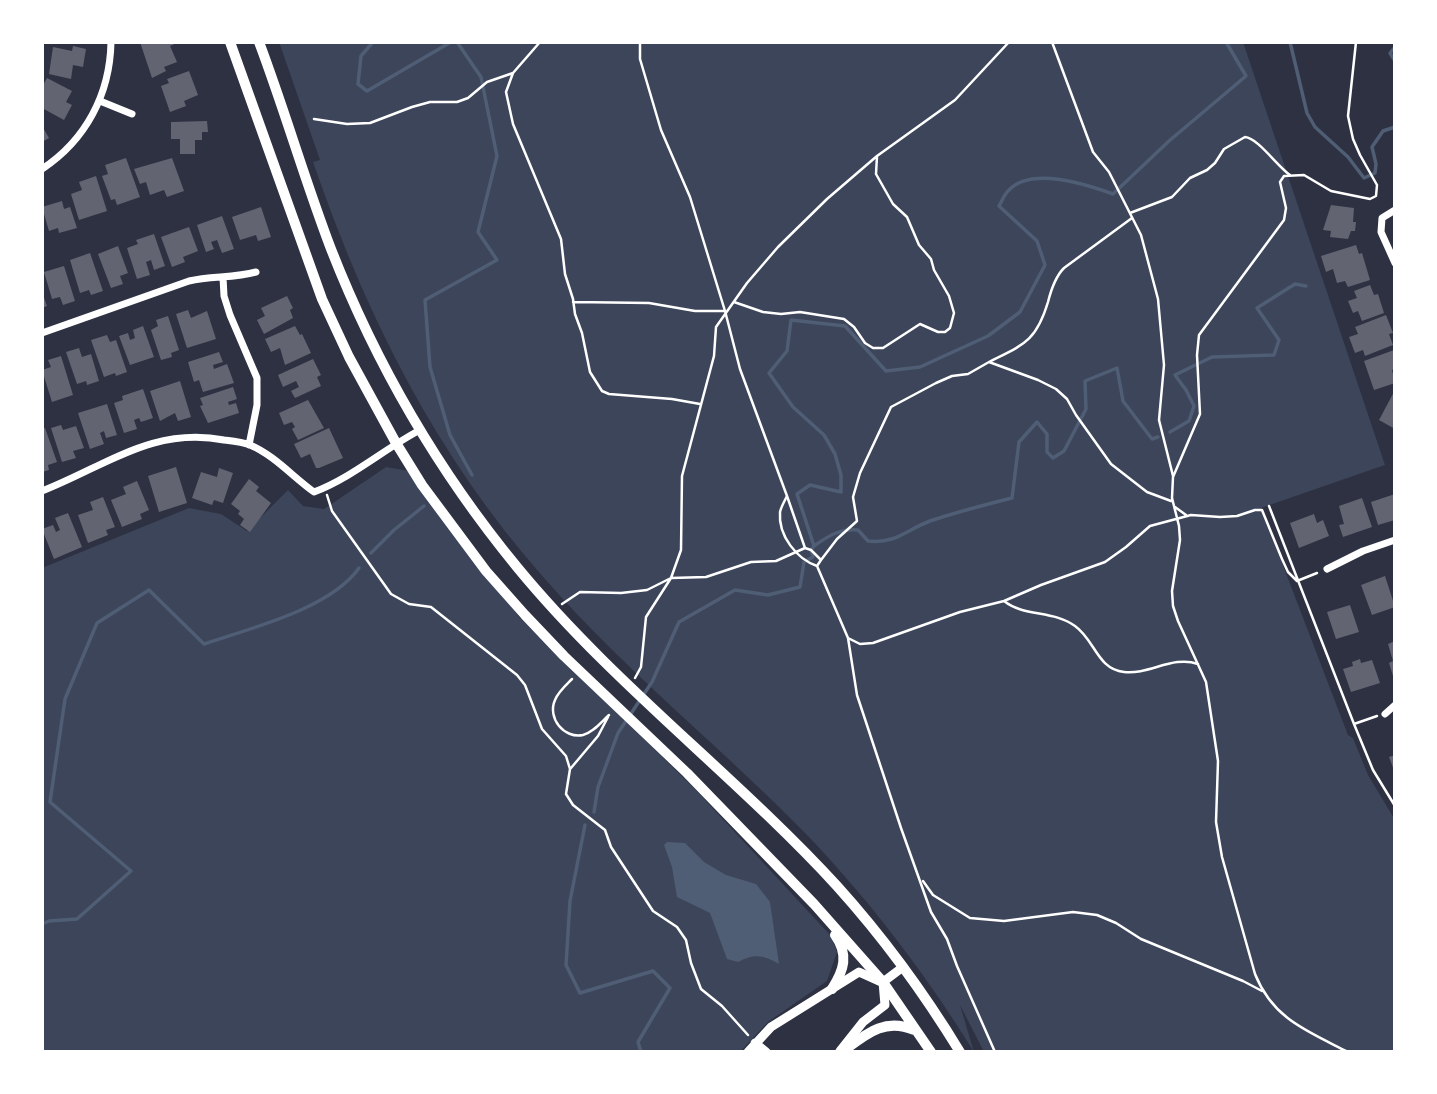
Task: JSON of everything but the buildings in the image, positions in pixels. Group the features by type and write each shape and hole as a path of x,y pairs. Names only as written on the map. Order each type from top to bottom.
{"main road":[{"path":"230,42 322,299 349,357 422,485 486,571 525,615 579,671 696,783 814,904 883,982 931,1052"},
{"path":"259,42 336,261 374,346 420,430 450,477 487,530 554,610 836,885 903,967 960,1052"},
{"path":"814,904 841,945 844,958 842,972 832,989"},
{"path":"841,1052 872,1029 888,1024 905,1026 916,1031"}],"street":[{"path":"42,169 60,156 89,122 107,79 111,42"},
{"path":"100,101 132,114"},
{"path":"1395,210 1382,218 1381,232 1395,263"},
{"path":"42,333 189,281 256,272"},
{"path":"223,277 224,296 230,315 257,378 257,405 249,445"},
{"path":"42,491 156,441 185,436 249,445 282,465 314,492 334,485 420,430"},
{"path":"1327,569 1363,551 1395,540"},
{"path":"1385,714 1395,705"},
{"path":"883,982 903,967"},
{"path":"748,1052 771,1027 859,972 883,982"},
{"path":"841,1052 863,1022 885,1005 883,982"},
{"path":"755,1043 766,1052"}],"path":[{"path":"540,42 513,74 506,92 513,124 558,230 565,274 590,373 602,391 622,396 672,399 700,404"},
{"path":"639,42 640,59 662,131 690,197 740,369 805,548"},
{"path":"627,681 641,667 646,617 671,578 681,550 682,476 713,356 716,327 725,311 778,247 827,199 877,156 956,100 1009,42"},
{"path":"1052,42 1093,152 1108,172 1141,235 1158,299 1164,365 1159,420 1173,477 1173,503 1180,540 1174,572 1174,606 1206,682 1218,761 1216,822 1222,857 1255,974 1262,991 1274,1008 1291,1023 1348,1052"},
{"path":"1173,477 1200,414 1197,355 1199,335 1284,220 1286,208 1280,182 1284,176 1304,175 1331,191 1370,199 1376,196 1377,184 1353,139 1348,116 1356,42"},
{"path":"314,119 347,124 370,123 430,102 457,102 468,98 487,82 513,74"},
{"path":"817,566 837,539 857,521 853,497 860,473 891,407 936,383 952,376 968,374 1013,353 1035,333 1051,290 1064,268 1131,216 1172,197 1189,178 1215,163 1224,149 1245,137 1254,139 1277,165 1290,174"},
{"path":"734,302 763,312 800,312 844,319 854,327 865,343 873,348 883,348 920,324 938,332 945,332 950,328 954,313 949,296 934,270 931,259 919,245 907,217 893,204 876,174 877,156"},
{"path":"573,302 649,303 695,312 725,311"},
{"path":"989,362 1056,389 1068,399 1076,415 1111,464 1147,492 1173,503 1180,512 1188,516"},
{"path":"324,488 332,511 391,594 409,604 431,607 526,685 542,729 566,756 570,769 566,794 573,806 605,830 611,847 653,911 677,927 686,940 701,989 722,1006 755,1043"},
{"path":"787,496 780,512 784,537 804,562 817,566 848,638 857,695 901,828 926,889 970,918 1004,921 1073,912 1097,915 1141,939 1262,991"},
{"path":"1269,506 1373,770 1395,806"},
{"path":"848,638 860,644 873,643 960,612 1004,601 1041,584 1105,562 1150,526 1177,517 1237,516 1262,510 1288,572 1297,581"},
{"path":"805,548 821,560"},
{"path":"554,610 580,592 621,593 647,590 671,578 706,577 751,562 776,561 805,548"},
{"path":"1297,581 1327,569"},
{"path":"1004,601 1013,607 1055,615 1075,626 1090,641 1101,662 1111,670 1128,673 1188,660 1198,664"},
{"path":"570,769 598,736 609,714 585,734 575,736 558,726 553,716 553,703 579,671"},
{"path":"1354,724 1385,714"},
{"path":"917,869 931,912 947,939 995,1052"}],"shaded area":[{"path":"279,42 1243,42 1385,465 1261,508 1348,735 1353,738 1368,775 1395,820 1395,1052 984,1052 960,1005 974,1052 896,938 830,859 575,612 505,531 470,483 408,382 357,275 313,162 320,160"},
{"path":"386,467 409,471 519,617 695,789 831,936 837,952 827,981 768,1022 740,1052 42,1052 42,568 189,508 221,514 247,531 288,490 303,506 324,509"},
{"path":"667,842 685,843 704,862 726,875 756,884 770,902 779,964 759,956 738,962 727,959 710,913 677,897 672,867 664,845"}],"waterway":[{"path":"373,42 361,56 358,84 367,91 451,42"},
{"path":"457,42 481,77 497,156 478,232 497,260 425,300 430,367 450,435 472,475"},
{"path":"594,812 598,787 618,733 652,682 679,622 735,590 768,595 800,587 804,562 813,557 811,550 814,546 797,494 810,485 841,492 841,475 835,454 824,435 793,407 769,373 787,351 791,320 845,326 886,371 920,367 988,336 1020,312 1045,265 1037,241 999,206 1007,193 1018,184 1044,178 1074,182 1113,194 1169,141 1246,76 1226,42"},
{"path":"1290,42 1307,113 1315,127 1348,157 1364,178 1375,173 1372,147 1383,131 1395,127"},
{"path":"1395,47 1390,53 1395,61"},
{"path":"1170,432 1189,421 1194,406 1175,375 1212,357 1274,355 1279,340 1257,308 1295,284 1306,286"},
{"path":"814,546 846,530 858,530 868,541 886,540 930,521 1012,498 1019,442 1037,422 1047,434 1047,452 1053,458 1064,451 1086,409 1085,381 1117,368 1123,401 1152,439 1158,437"},
{"path":"371,553 424,506"},
{"path":"42,924 77,919 131,871 50,802 65,699 97,623 149,590 204,644 310,606 346,582 359,568"},
{"path":"585,825 570,901 566,965 580,993 653,971 670,988 638,1042 641,1052"}]}
